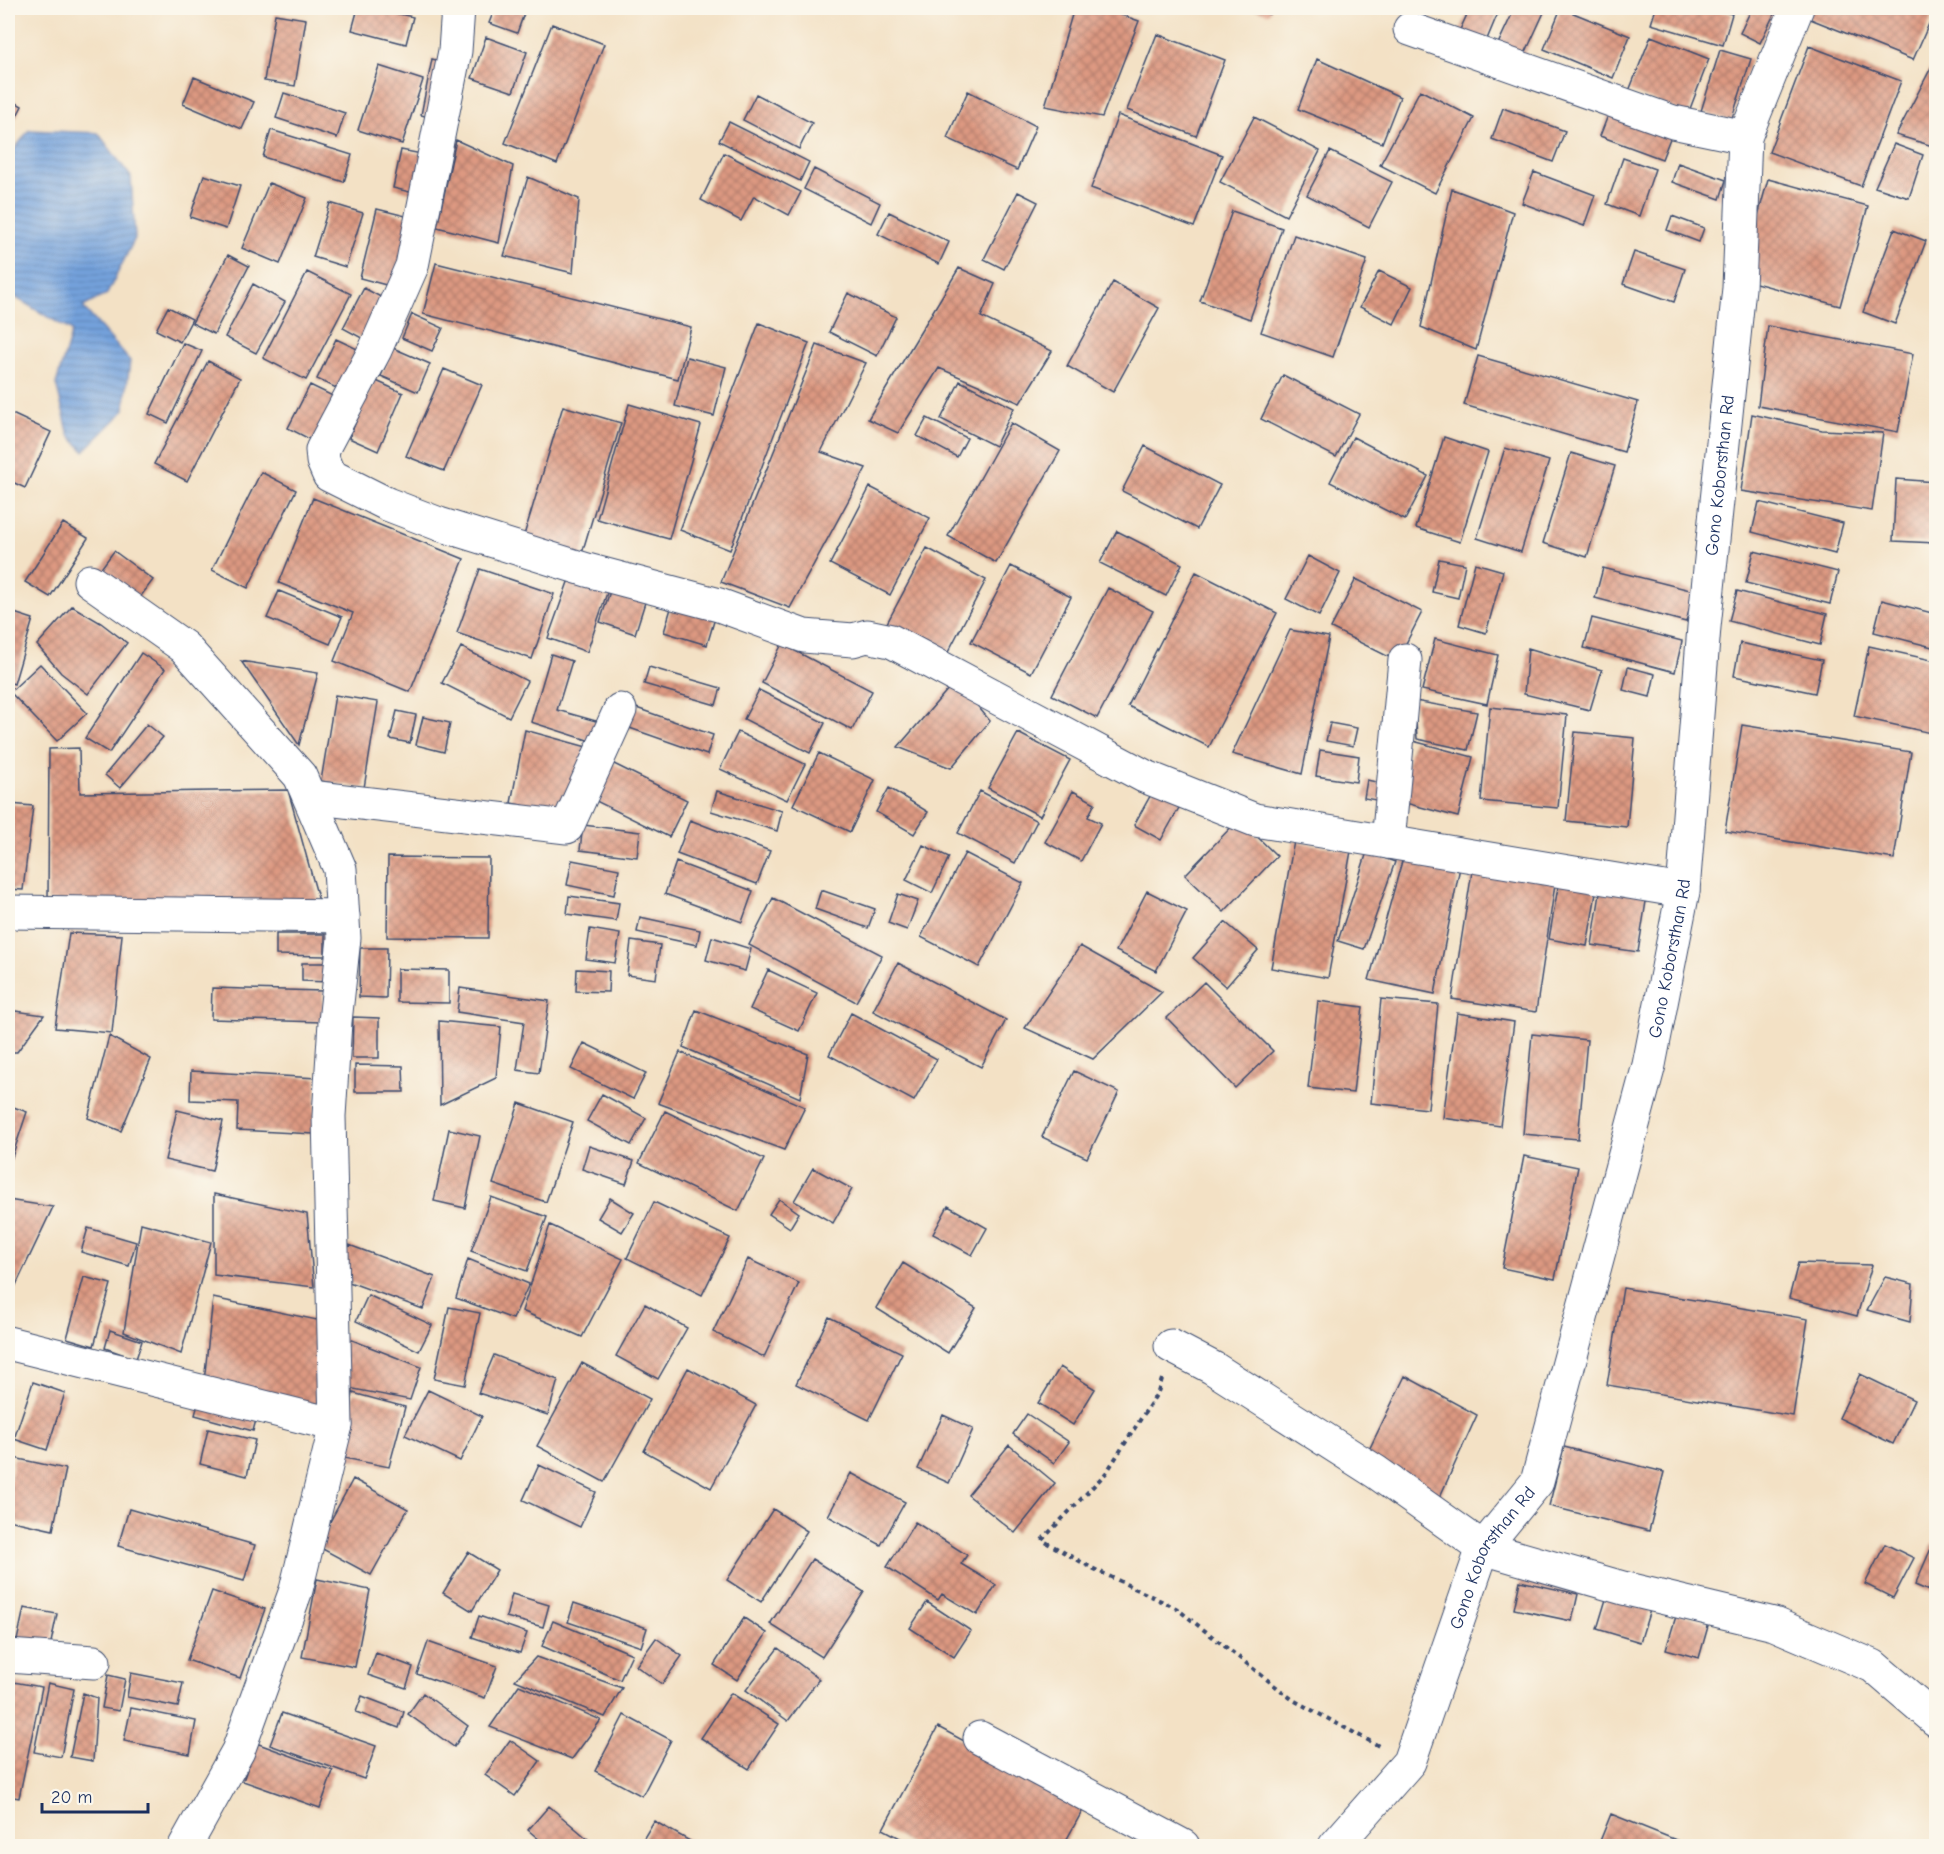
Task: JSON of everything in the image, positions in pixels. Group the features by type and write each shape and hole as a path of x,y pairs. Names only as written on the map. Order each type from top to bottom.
{"street":[{"path":"458,8 455,51 412,266 375,350 322,450 322,461 329,475 387,504 440,524 587,570 719,605 804,636 853,640 867,636 891,640 1144,776 1255,820 1683,891"},
{"name":"Gono Koborsthan Rd","path":"1335,1846 1409,1761 1483,1548 1537,1482 1649,1065 1683,891 1704,627 1738,288 1745,137 1797,8"},
{"path":"1410,29 1673,122 1745,137"},
{"path":"90,581 184,647 300,776 340,869 344,938 335,1022 329,1116 336,1425 296,1590 238,1751 185,1846"},
{"path":"1388,842 1404,660"},
{"path":"310,797 567,827 620,710"},
{"path":"8,912 343,916"},
{"path":"8,1343 336,1425"},
{"path":"1171,1346 1213,1368 1376,1472 1483,1548 1623,1588 1774,1624 1873,1666 1936,1720"},
{"path":"8,1656 94,1662"},
{"path":"980,1738 1183,1846"}],"path":[{"path":"1171,1346 1158,1392 1106,1473 1042,1540 1092,1568 1176,1608 1293,1700 1409,1761"}],"water":[{"path":"29,130 98,133 131,177 135,238 107,294 83,307 130,361 124,411 84,451 69,435 56,384 72,331 8,293 8,158"}],"building":[{"path":"358,8 373,8 413,17 406,44 352,30"},
{"path":"495,8 526,8 517,33 489,23"},
{"path":"1074,8 1102,8 1139,21 1102,117 1045,106"},
{"path":"1251,8 1272,8 1269,14"},
{"path":"1400,8 1429,8 1422,19"},
{"path":"1470,8 1500,8 1485,44 1459,32"},
{"path":"1515,8 1546,8 1524,56 1498,44"},
{"path":"1561,8 1630,36 1613,78 1544,49"},
{"path":"1656,8 1712,8 1732,14 1723,45 1651,24"},
{"path":"1752,8 1777,8 1760,43 1740,33"},
{"path":"1812,8 1936,8 1913,60 1808,18"},
{"path":"275,14 306,19 295,86 264,81"},
{"path":"552,24 604,44 557,164 505,143"},
{"path":"1157,34 1225,60 1196,136 1127,110"},
{"path":"1651,36 1709,59 1688,114 1629,91"},
{"path":"486,37 527,52 513,92 472,78"},
{"path":"1809,46 1901,81 1861,186 1769,152"},
{"path":"1720,50 1751,59 1731,121 1701,111"},
{"path":"432,59 449,63 437,119 421,115"},
{"path":"1317,59 1400,97 1382,143 1298,109"},
{"path":"1933,64 1936,65 1936,147 1896,135"},
{"path":"379,66 423,80 402,144 358,130"},
{"path":"194,77 254,102 242,129 183,104"},
{"path":"1420,90 1474,118 1435,193 1380,165"},
{"path":"968,91 1036,126 1017,170 947,138"},
{"path":"284,93 345,113 337,138 276,118"},
{"path":"756,94 812,123 799,149 743,120"},
{"path":"8,98 22,106 8,133"},
{"path":"1612,105 1674,128 1662,159 1600,136"},
{"path":"1503,108 1565,131 1553,162 1492,139"},
{"path":"1118,115 1222,155 1194,227 1091,188"},
{"path":"1254,117 1320,151 1286,216 1220,182"},
{"path":"729,122 809,162 800,181 719,141"},
{"path":"271,130 352,155 344,182 263,157"},
{"path":"456,140 513,166 499,243 437,227"},
{"path":"1894,144 1923,155 1909,198 1875,187"},
{"path":"401,150 427,155 418,194 393,188"},
{"path":"1330,151 1392,182 1369,227 1307,195"},
{"path":"724,153 801,192 789,215 754,196 741,221 701,200"},
{"path":"1623,158 1655,169 1639,216 1607,204"},
{"path":"1678,163 1726,180 1720,199 1672,182"},
{"path":"814,169 880,203 871,223 804,189"},
{"path":"1534,172 1595,195 1584,226 1522,203"},
{"path":"204,175 240,186 226,229 190,217"},
{"path":"528,177 579,199 573,273 504,256"},
{"path":"1768,179 1868,206 1840,306 1741,279"},
{"path":"269,183 307,198 280,264 242,248"},
{"path":"1452,189 1513,212 1476,350 1421,327"},
{"path":"1018,192 1038,202 1004,269 984,259"},
{"path":"330,203 363,213 346,267 313,257"},
{"path":"377,209 418,219 401,289 360,278"},
{"path":"1232,211 1282,228 1250,319 1200,301"},
{"path":"889,212 949,242 939,264 878,234"},
{"path":"1672,216 1704,228 1699,242 1667,230"},
{"path":"1894,229 1926,241 1895,324 1863,312"},
{"path":"1294,235 1367,260 1333,357 1261,332"},
{"path":"1634,252 1685,269 1674,302 1623,284"},
{"path":"228,255 249,266 214,334 192,323"},
{"path":"436,263 691,327 678,379 423,314"},
{"path":"959,268 995,284 981,317 1052,351 1020,403 939,368 898,433 868,419"},
{"path":"1379,271 1412,287 1394,324 1360,307"},
{"path":"307,272 351,294 306,380 263,358"},
{"path":"1113,282 1159,308 1113,392 1067,366"},
{"path":"253,284 285,302 256,353 225,337"},
{"path":"364,288 390,302 369,342 343,328"},
{"path":"848,293 896,317 877,356 829,332"},
{"path":"168,307 192,319 180,342 156,330"},
{"path":"412,314 443,328 432,351 402,338"},
{"path":"759,323 809,343 730,550 680,530"},
{"path":"1768,326 1913,354 1898,432 1758,406"},
{"path":"336,339 366,353 347,393 317,379"},
{"path":"183,343 202,351 168,423 149,414"},
{"path":"817,345 866,363 821,452 866,468 790,608 721,582"},
{"path":"393,348 430,364 418,392 381,376"},
{"path":"1478,356 1638,402 1624,452 1464,405"},
{"path":"687,357 726,367 714,416 675,406"},
{"path":"208,361 240,378 187,481 154,464"},
{"path":"444,369 482,385 444,471 406,456"},
{"path":"1283,375 1359,414 1336,457 1261,419"},
{"path":"374,380 403,393 378,451 349,438"},
{"path":"960,381 1014,408 995,446 941,419"},
{"path":"310,385 343,401 321,445 288,428"},
{"path":"629,404 701,425 669,539 597,519"},
{"path":"563,406 621,423 580,560 522,542"},
{"path":"8,412 51,432 25,488 8,480"},
{"path":"1752,414 1822,430 1883,433 1872,511 1741,491"},
{"path":"927,418 967,438 957,457 917,436"},
{"path":"1011,423 1060,451 996,563 948,536"},
{"path":"1353,437 1428,476 1405,520 1330,482"},
{"path":"1444,437 1488,452 1460,542 1416,528"},
{"path":"1145,446 1220,485 1197,529 1122,491"},
{"path":"1505,448 1549,461 1521,552 1477,538"},
{"path":"1571,453 1615,466 1587,557 1543,543"},
{"path":"261,472 296,490 248,588 212,570"},
{"path":"1896,479 1936,482 1936,543 1893,541"},
{"path":"870,487 930,518 890,595 830,564"},
{"path":"313,498 464,559 410,692 334,661 353,613 279,583"},
{"path":"1759,502 1843,523 1835,554 1752,532"},
{"path":"63,523 88,538 50,597 25,582"},
{"path":"1117,531 1182,564 1166,596 1100,563"},
{"path":"927,548 986,580 946,656 886,625"},
{"path":"114,551 153,580 135,604 96,575"},
{"path":"1754,551 1838,572 1830,604 1746,583"},
{"path":"1308,556 1340,573 1319,616 1286,599"},
{"path":"1439,559 1465,564 1458,598 1432,592"},
{"path":"1475,563 1503,571 1486,633 1459,625"},
{"path":"1011,566 1071,597 1031,673 971,642"},
{"path":"1603,568 1694,591 1686,622 1595,598"},
{"path":"480,569 554,594 532,659 457,633"},
{"path":"572,571 610,584 587,652 548,638"},
{"path":"1196,572 1277,613 1209,747 1128,706"},
{"path":"1356,579 1422,612 1397,661 1331,628"},
{"path":"612,585 647,596 635,634 600,622"},
{"path":"1108,588 1153,611 1097,718 1052,695"},
{"path":"279,591 342,617 330,644 267,618"},
{"path":"1737,591 1827,614 1820,645 1729,621"},
{"path":"674,598 717,611 707,645 664,632"},
{"path":"1882,600 1936,614 1936,648 1874,632"},
{"path":"72,606 101,623 127,643 88,694 61,673 37,645"},
{"path":"8,611 33,619 14,684 8,682"},
{"path":"1592,618 1682,641 1675,672 1584,648"},
{"path":"1290,630 1329,637 1302,774 1232,754"},
{"path":"1435,639 1498,655 1487,704 1422,690"},
{"path":"1740,643 1822,660 1815,693 1734,676"},
{"path":"782,644 872,691 852,730 762,683"},
{"path":"1869,646 1936,661 1936,734 1854,716"},
{"path":"461,647 527,681 509,717 442,683"},
{"path":"1528,648 1602,670 1590,710 1524,694"},
{"path":"141,653 165,669 109,753 85,738"},
{"path":"551,654 572,661 557,710 603,723 597,743 531,722"},
{"path":"241,661 318,673 299,745"},
{"path":"40,664 87,713 57,741 10,692"},
{"path":"649,667 721,688 716,705 644,684"},
{"path":"1628,667 1655,674 1650,697 1623,690"},
{"path":"956,680 990,721 951,768 898,747"},
{"path":"759,690 825,723 810,753 744,719"},
{"path":"335,695 378,702 364,788 321,781"},
{"path":"1415,701 1477,712 1468,750 1417,739"},
{"path":"628,705 713,735 707,755 621,725"},
{"path":"1490,707 1567,715 1558,808 1481,801"},
{"path":"397,711 416,715 410,743 390,739"},
{"path":"423,717 450,723 444,752 416,745"},
{"path":"1330,723 1357,728 1353,746 1326,741"},
{"path":"147,724 163,737 120,788 105,775"},
{"path":"1742,725 1911,752 1894,859 1725,831"},
{"path":"525,730 594,749 562,813 511,803"},
{"path":"738,732 805,764 787,800 720,769"},
{"path":"1575,732 1635,738 1627,827 1566,821"},
{"path":"1018,733 1070,760 1040,816 988,788"},
{"path":"1413,741 1473,757 1458,817 1398,801"},
{"path":"79,748 80,793 288,790 320,905 48,901 49,749"},
{"path":"1320,750 1359,756 1356,782 1316,776"},
{"path":"819,753 875,780 850,832 793,805"},
{"path":"608,761 687,800 669,837 590,798"},
{"path":"1367,780 1390,785 1387,802 1364,798"},
{"path":"1158,782 1185,797 1161,840 1134,825"},
{"path":"889,788 928,812 914,834 876,812"},
{"path":"717,791 782,811 777,831 711,811"},
{"path":"980,791 1037,821 1015,863 958,833"},
{"path":"1073,791 1095,803 1088,817 1101,823 1081,861 1045,842"},
{"path":"10,804 33,806 23,890 8,889"},
{"path":"1239,819 1277,856 1224,912 1185,875"},
{"path":"690,820 770,851 757,884 677,854"},
{"path":"583,825 640,832 637,857 580,850"},
{"path":"1294,841 1351,851 1328,978 1271,968"},
{"path":"923,845 949,857 932,893 906,880"},
{"path":"1367,852 1395,862 1364,949 1338,941"},
{"path":"965,853 1023,883 979,967 921,937"},
{"path":"1404,854 1460,867 1435,994 1369,980"},
{"path":"388,857 489,858 488,938 387,937"},
{"path":"572,860 619,869 614,895 567,885"},
{"path":"676,862 753,891 742,922 665,894"},
{"path":"1473,865 1556,878 1536,1012 1452,999"},
{"path":"1559,881 1597,887 1587,946 1549,939"},
{"path":"1601,887 1647,895 1638,952 1592,945"},
{"path":"821,890 875,909 868,928 815,909"},
{"path":"1147,891 1187,911 1156,971 1116,951"},
{"path":"898,894 918,901 907,930 888,923"},
{"path":"569,896 619,903 616,921 567,914"},
{"path":"773,898 882,955 856,1002 749,945"},
{"path":"640,917 700,930 697,945 637,932"},
{"path":"1225,922 1258,950 1226,987 1193,958"},
{"path":"590,929 620,934 615,963 586,959"},
{"path":"69,933 122,935 112,1033 55,1028"},
{"path":"276,934 325,934 325,956 276,955"},
{"path":"712,937 751,949 745,971 706,960"},
{"path":"631,941 660,945 656,979 627,975"},
{"path":"1080,946 1162,992 1093,1059 1025,1028"},
{"path":"360,948 387,948 386,998 359,997"},
{"path":"302,963 329,963 329,982 302,981"},
{"path":"898,963 1006,1020 981,1067 873,1011"},
{"path":"397,969 449,970 449,1003 397,1002"},
{"path":"577,969 609,971 608,992 576,991"},
{"path":"768,970 817,993 799,1031 750,1009"},
{"path":"1204,982 1273,1051 1235,1088 1167,1018"},
{"path":"212,988 323,991 323,1022 211,1019"},
{"path":"460,988 549,1001 539,1073 517,1070 524,1022 457,1012"},
{"path":"1381,999 1438,1004 1428,1109 1371,1103"},
{"path":"1318,1001 1363,1007 1353,1093 1308,1088"},
{"path":"8,1010 44,1015 17,1052 8,1052"},
{"path":"696,1010 808,1054 800,1098 683,1047"},
{"path":"851,1013 937,1059 914,1101 829,1055"},
{"path":"1457,1013 1514,1022 1500,1126 1443,1118"},
{"path":"353,1017 379,1018 379,1058 352,1058"},
{"path":"439,1021 501,1027 496,1078 440,1105"},
{"path":"1532,1034 1587,1040 1578,1139 1523,1134"},
{"path":"109,1036 151,1059 121,1131 88,1118"},
{"path":"584,1043 646,1073 633,1099 571,1069"},
{"path":"680,1052 805,1107 784,1150 658,1103"},
{"path":"355,1065 403,1066 404,1092 355,1092"},
{"path":"191,1071 317,1078 314,1134 237,1130 238,1102 190,1100"},
{"path":"1074,1071 1119,1092 1087,1158 1042,1137"},
{"path":"602,1094 646,1118 631,1145 587,1121"},
{"path":"519,1103 573,1122 546,1202 493,1184"},
{"path":"8,1105 27,1112 8,1169"},
{"path":"177,1110 223,1121 212,1171 165,1160"},
{"path":"665,1111 764,1159 738,1211 639,1163"},
{"path":"449,1129 480,1136 465,1208 434,1201"},
{"path":"589,1146 634,1161 626,1184 582,1169"},
{"path":"1524,1156 1578,1167 1555,1279 1502,1268"},
{"path":"813,1168 852,1189 833,1223 794,1201"},
{"path":"214,1194 307,1214 314,1287 214,1275"},
{"path":"491,1197 547,1217 527,1271 471,1251"},
{"path":"610,1198 634,1213 622,1232 598,1218"},
{"path":"779,1199 799,1213 790,1228 769,1214"},
{"path":"8,1200 53,1207 8,1302"},
{"path":"654,1202 730,1238 702,1295 627,1258"},
{"path":"948,1206 987,1228 972,1255 933,1234"},
{"path":"141,1223 211,1242 181,1354 124,1332"},
{"path":"550,1225 623,1259 582,1337 522,1311"},
{"path":"88,1228 136,1242 129,1266 81,1252"},
{"path":"349,1245 435,1277 423,1309 338,1278"},
{"path":"468,1259 529,1284 513,1319 456,1298"},
{"path":"748,1259 799,1283 764,1357 713,1332"},
{"path":"903,1263 976,1308 948,1353 876,1308"},
{"path":"1798,1263 1872,1265 1857,1316 1789,1298"},
{"path":"84,1277 111,1284 94,1346 67,1338"},
{"path":"1885,1277 1913,1284 1910,1322 1867,1310"},
{"path":"1623,1288 1808,1319 1793,1416 1607,1385"},
{"path":"368,1295 432,1325 419,1351 356,1321"},
{"path":"213,1298 322,1321 328,1417 204,1382"},
{"path":"645,1304 687,1328 658,1379 616,1356"},
{"path":"449,1307 480,1313 465,1385 434,1379"},
{"path":"829,1317 902,1353 869,1420 796,1384"},
{"path":"110,1330 142,1341 136,1359 105,1348"},
{"path":"342,1336 421,1367 410,1400 343,1387"},
{"path":"494,1355 558,1380 548,1415 478,1393"},
{"path":"582,1363 650,1399 604,1482 537,1446"},
{"path":"1060,1367 1095,1389 1073,1425 1038,1403"},
{"path":"688,1368 756,1405 711,1488 644,1451"},
{"path":"1860,1374 1914,1400 1893,1444 1839,1418"},
{"path":"1405,1376 1477,1415 1438,1501 1366,1456"},
{"path":"33,1382 65,1393 47,1450 14,1439"},
{"path":"428,1390 482,1416 460,1461 405,1435"},
{"path":"201,1393 259,1409 253,1431 195,1415"},
{"path":"353,1393 405,1407 389,1467 344,1458"},
{"path":"1027,1414 1069,1442 1054,1463 1013,1434"},
{"path":"943,1415 973,1429 949,1483 918,1469"},
{"path":"208,1429 255,1440 247,1476 200,1464"},
{"path":"1009,1445 1055,1483 1015,1533 968,1495"},
{"path":"1564,1447 1664,1472 1649,1531 1549,1506"},
{"path":"14,1458 66,1469 53,1530 8,1520 8,1491"},
{"path":"539,1465 596,1492 580,1527 523,1500"},
{"path":"851,1473 905,1502 881,1545 828,1516"},
{"path":"353,1479 408,1509 371,1575 317,1546"},
{"path":"129,1509 255,1545 244,1581 118,1546"},
{"path":"773,1509 807,1531 761,1602 727,1580"},
{"path":"915,1522 967,1555 961,1564 996,1585 977,1615 942,1594 938,1600 887,1567"},
{"path":"1936,1537 1936,1594 1915,1585"},
{"path":"1885,1544 1914,1558 1893,1598 1865,1584"},
{"path":"468,1552 497,1570 472,1611 443,1593"},
{"path":"812,1559 864,1592 822,1657 770,1624"},
{"path":"317,1579 370,1590 355,1667 302,1657"},
{"path":"1520,1581 1578,1594 1572,1621 1514,1609"},
{"path":"212,1591 265,1609 240,1678 187,1660"},
{"path":"512,1594 549,1605 543,1627 506,1617"},
{"path":"1607,1596 1650,1610 1640,1642 1597,1629"},
{"path":"8,1602 12,1603 9,1623 8,1623"},
{"path":"927,1602 971,1631 954,1657 910,1628"},
{"path":"574,1603 647,1628 641,1647 568,1622"},
{"path":"24,1608 57,1614 49,1652 16,1645"},
{"path":"1677,1613 1709,1623 1699,1658 1666,1649"},
{"path":"479,1616 527,1633 520,1653 472,1637"},
{"path":"744,1618 767,1633 737,1680 714,1665"},
{"path":"553,1621 632,1654 620,1680 542,1646"},
{"path":"656,1638 682,1656 662,1684 636,1666"},
{"path":"428,1642 497,1666 485,1698 417,1674"},
{"path":"778,1648 819,1679 788,1721 746,1690"},
{"path":"376,1653 413,1667 406,1688 368,1675"},
{"path":"536,1657 622,1688 605,1717 515,1680"},
{"path":"131,1673 183,1683 178,1707 127,1697"},
{"path":"108,1675 125,1679 119,1711 102,1708"},
{"path":"8,1681 42,1687 19,1798 8,1796"},
{"path":"48,1683 74,1689 61,1757 34,1752"},
{"path":"519,1685 601,1720 572,1759 490,1727"},
{"path":"83,1693 97,1698 93,1761 70,1757"},
{"path":"423,1693 468,1726 454,1747 408,1714"},
{"path":"731,1693 779,1724 749,1769 701,1738"},
{"path":"362,1696 404,1712 399,1728 356,1712"},
{"path":"131,1708 196,1721 190,1754 124,1741"},
{"path":"282,1713 376,1746 364,1779 270,1745"},
{"path":"624,1715 671,1740 642,1796 595,1771"},
{"path":"938,1727 1085,1806 1063,1846 915,1846 883,1829"},
{"path":"510,1740 540,1761 515,1796 485,1775"},
{"path":"256,1743 333,1771 320,1808 243,1781"},
{"path":"549,1806 596,1846 547,1846 528,1830"},
{"path":"1611,1814 1691,1846 1598,1846"},
{"path":"654,1821 690,1841 687,1846 639,1846"}]}
